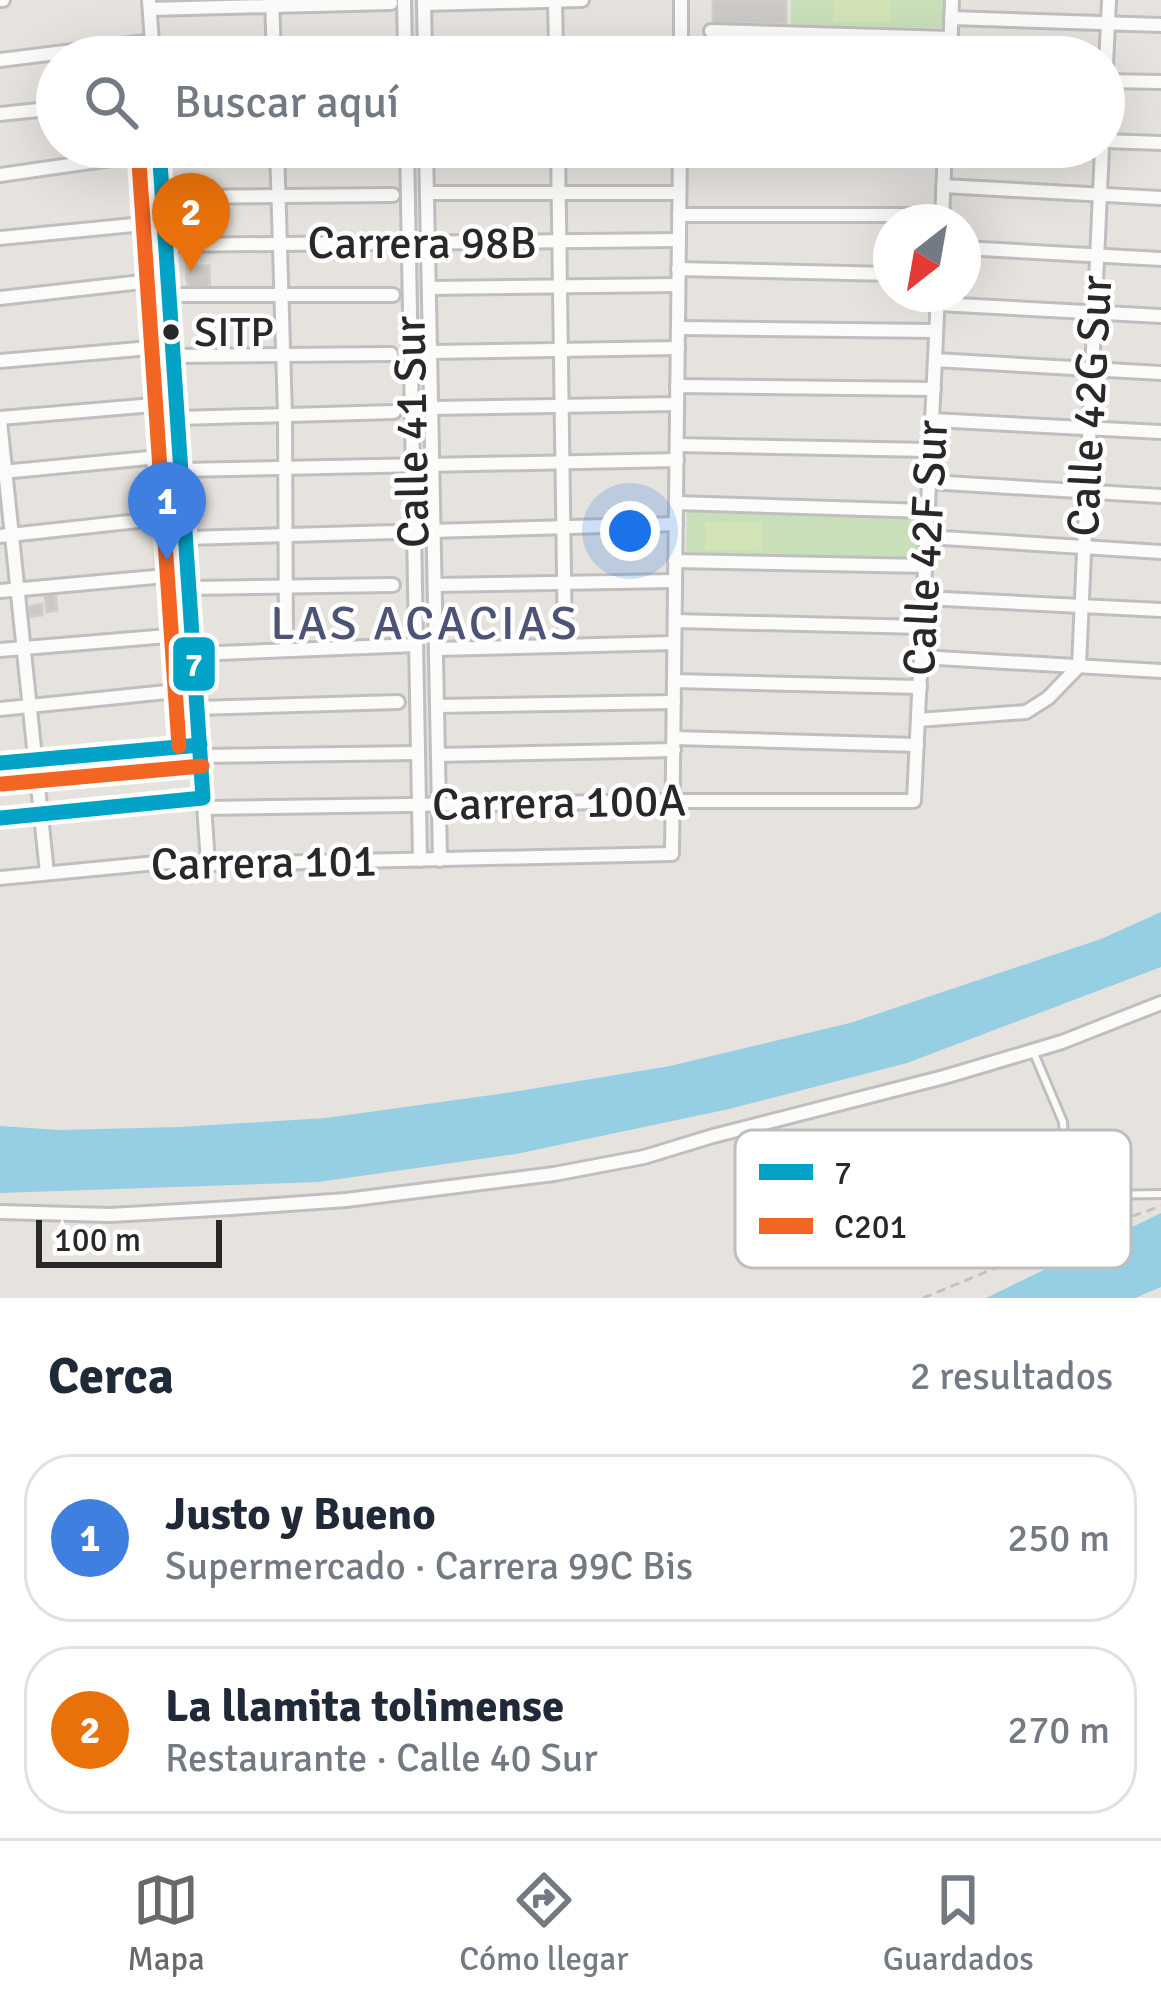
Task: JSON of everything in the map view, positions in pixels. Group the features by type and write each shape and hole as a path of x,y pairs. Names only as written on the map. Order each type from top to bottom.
{"street":[{"path":"555,0 556,36"},
{"path":"425,36 424,2 582,0"},
{"path":"681,0 681,36"},
{"path":"950,36 952,0"},
{"path":"1107,36 1109,0"},
{"path":"152,36 150,4 398,2 403,36"},
{"path":"272,3 273,36"},
{"path":"951,18 1161,26"},
{"path":"711,31 882,36"},
{"path":"0,60 36,56"},
{"path":"1125,81 1161,82"},
{"path":"0,114 36,110"},
{"path":"1125,144 1161,143"},
{"path":"0,175 45,168"},
{"path":"161,168 208,863"},
{"path":"278,168 286,650"},
{"name":"Calle 41 Sur","path":"407,168 420,860"},
{"name":"Calle 41 Sur","path":"426,168 440,860"},
{"path":"558,168 565,646"},
{"path":"673,801 680,168"},
{"path":"943,204 945,168"},
{"name":"Calle 42G Sur","path":"1079,666 1102,168"},
{"path":"944,186 1161,198"},
{"path":"427,193 680,193"},
{"path":"163,196 393,195"},
{"path":"679,215 873,218"},
{"path":"0,238 164,222"},
{"name":"Carrera 98B","path":"166,245 679,240"},
{"path":"981,249 1161,259"},
{"path":"679,269 873,274"},
{"path":"0,298 168,279"},
{"path":"429,288 678,286"},
{"path":"170,295 393,295"},
{"path":"981,303 1161,316"},
{"name":"Calle 42F Sur","path":"914,802 938,312"},
{"path":"678,328 937,331"},
{"path":"430,352 678,348"},
{"path":"0,361 173,351 391,354"},
{"path":"935,360 1161,373"},
{"path":"677,386 934,389"},
{"path":"431,408 677,404"},
{"path":"47,873 18,590 6,535 0,419 177,410 284,415 394,412"},
{"path":"932,420 1161,432"},
{"path":"3,472 181,463 284,468 562,462 676,453 931,450"},
{"path":"929,482 1161,496"},
{"path":"676,503 928,511"},
{"path":"6,535 184,516"},
{"path":"186,538 676,524"},
{"path":"927,537 1161,552"},
{"path":"675,561 925,566"},
{"path":"0,591 189,580 285,586 393,585"},
{"path":"435,585 675,581"},
{"path":"924,598 1161,610"},
{"path":"675,621 922,627"},
{"path":"0,650 192,634"},
{"path":"436,649 674,643"},
{"path":"194,654 416,645"},
{"path":"921,657 1161,671"},
{"path":"918,720 1026,712 1048,698 1079,666"},
{"path":"674,681 920,687"},
{"path":"0,709 196,689"},
{"path":"197,708 398,702"},
{"path":"437,706 674,702"},
{"path":"438,755 674,744 917,745"},
{"path":"0,763 200,751 418,752"},
{"name":"Carrera 101","path":"0,878 167,862 672,854 673,801"},
{"name":"Carrera 100A","path":"0,818 204,803 914,802"},
{"path":"739,1130 1033,1051 1161,1003"},
{"path":"0,1212 110,1215 346,1200 554,1174 644,1157 735,1131"}],"lane":[{"path":"1033,1051 1064,1130"},
{"path":"1131,1194 1161,1194"}],"path":[{"path":"1131,1217 1161,1206"},
{"path":"923,1298 996,1268"}],"green space":[{"path":"791,0 946,0 946,28 791,25"},
{"path":"833,0 890,0 890,22 833,22"},
{"path":"687,510 921,516 920,563 686,557"},
{"path":"705,522 763,522 763,551 705,550"}],"water":[{"path":"1161,912 1161,967 907,1063 729,1109 516,1154 318,1182 0,1193 0,1126 60,1130 326,1118 670,1066 850,1023 1101,939"},
{"path":"1161,1213 1161,1287 1135,1298 986,1298 1048,1268 1131,1268 1131,1228"}],"building":[{"path":"713,0 786,0 786,24 713,24"},
{"path":"187,266 209,266 209,277 187,277"},
{"path":"187,277 209,277 210,287 188,288"},
{"path":"178,552 179,568 155,571 155,553"},
{"path":"55,593 57,610 47,612 45,596"},
{"path":"42,604 42,615 29,617 28,607"}],"transit line":[{"name":"C201","path":"139,168 179,746"},
{"name":"7","path":"0,818 203,798 160,168"},
{"name":"7","path":"0,763 200,745"},
{"name":"C201","path":"2,784 202,766"}],"place":[{"name":"La llamita tolimense","path":"191,272"},
{"name":"SITP","path":"171,332"},
{"name":"Justo y Bueno","path":"167,561"}],"district":[{"name":"LAS ACACIAS","path":"425,623"}]}
